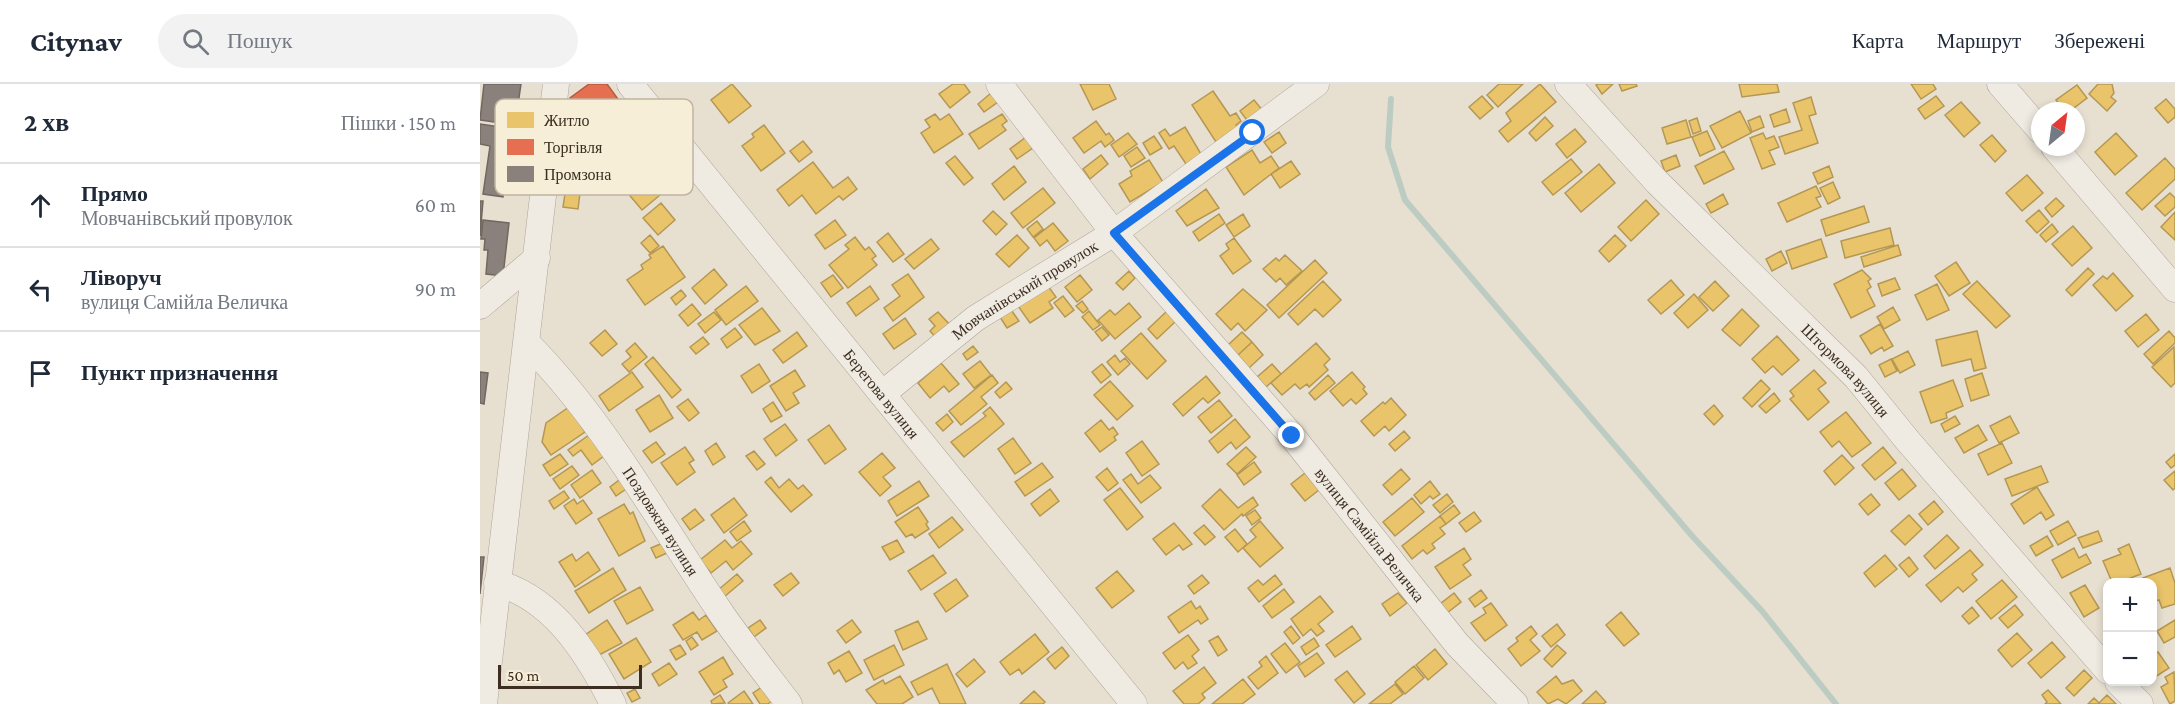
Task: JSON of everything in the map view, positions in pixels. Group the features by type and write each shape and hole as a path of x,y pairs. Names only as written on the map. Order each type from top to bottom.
{"street":[{"path":"554,99 556,84"},
{"name":"Берегова вулиця","path":"630,84 642,99"},
{"name":"вулиця Самійла Величка","path":"999,84 1114,233 1292,436 1457,644 1515,704"},
{"name":"Мовчанівський провулок","path":"882,394 976,318 1114,233 1316,84"},
{"name":"Штормова вулиця","path":"1568,84 1657,182 1856,376 1908,441 2103,665"},
{"path":"2000,84 2031,120"},
{"path":"2062,156 2175,289"},
{"name":"Берегова вулиця","path":"693,162 1134,704"},
{"path":"484,704 544,195"},
{"path":"480,306 537,258"},
{"name":"Поздовжня вулиця","path":"528,344 552,369 633,476 723,616 789,704"},
{"path":"497,583 519,589 566,628 596,670 613,704"},
{"path":"2123,686 2139,704"}],"building: Житло":[{"path":"732,84 751,106 729,123 711,100"},
{"path":"953,84 964,84 970,92 950,108 939,94"},
{"path":"1080,84 1109,84 1116,99 1093,110"},
{"path":"1499,84 1523,84 1498,107 1487,95"},
{"path":"1540,84 1556,102 1508,142 1499,131 1511,121 1506,113"},
{"path":"1598,84 1613,84 1602,94 1596,85"},
{"path":"1619,84 1636,84 1637,86 1622,91"},
{"path":"1739,84 1777,84 1779,92 1742,97"},
{"path":"1911,84 1933,84 1936,89 1921,99"},
{"path":"2098,84 2112,84 2114,93 2111,97 2116,101 2107,111 2089,94"},
{"path":"2077,85 2087,98 2082,102 2057,102 2056,100"},
{"path":"1213,91 1230,116 1236,113 1241,121 1236,125 1238,128 1216,142 1192,105"},
{"path":"991,93 998,102 984,112 978,104"},
{"path":"1482,96 1493,108 1480,119 1469,107"},
{"path":"1936,96 1944,106 1925,119 1918,109"},
{"path":"1811,97 1816,114 1809,116 1818,143 1785,154 1779,137 1802,130 1793,103"},
{"path":"2166,99 2175,109 2175,117 2168,123 2155,108"},
{"path":"1254,100 1264,112 1249,123 1240,111"},
{"path":"1961,102 1980,123 1964,137 1945,115"},
{"path":"1786,109 1790,122 1774,127 1770,115"},
{"path":"1740,111 1751,133 1722,148 1710,126"},
{"path":"935,114 940,120 949,114 963,134 934,153 921,133 930,127 925,120"},
{"path":"1002,114 1007,121 1002,125 1006,130 979,149 969,134"},
{"path":"1760,116 1764,127 1752,132 1748,121"},
{"path":"1545,117 1553,126 1536,141 1529,133"},
{"path":"1697,118 1701,131 1693,134 1689,121"},
{"path":"1686,120 1691,137 1667,144 1662,128"},
{"path":"1096,121 1106,135 1109,133 1114,140 1105,147 1101,141 1084,153 1073,138"},
{"path":"764,125 785,153 761,171 742,146"},
{"path":"1185,127 1201,154 1186,164 1174,146 1169,149 1159,133 1165,129 1170,136"},
{"path":"1575,129 1586,142 1567,158 1556,144"},
{"path":"1707,131 1715,149 1700,156 1692,137"},
{"path":"1279,132 1286,143 1272,153 1264,142"},
{"path":"1128,133 1137,144 1119,157 1111,145"},
{"path":"1763,133 1766,139 1774,136 1779,147 1769,151 1775,164 1762,169 1750,138"},
{"path":"2116,133 2137,156 2115,175 2095,152"},
{"path":"1992,135 2006,151 1995,162 1980,145"},
{"path":"1154,136 1162,148 1150,155 1143,143"},
{"path":"1026,137 1033,148 1017,159 1010,149"},
{"path":"803,141 812,152 799,162 790,151"},
{"path":"1137,147 1145,158 1131,167 1124,156"},
{"path":"1252,150 1260,163 1271,156 1279,168 1244,195 1226,167"},
{"path":"1724,151 1734,169 1704,184 1695,166"},
{"path":"1101,155 1108,164 1090,179 1083,169"},
{"path":"1676,155 1680,166 1665,172 1661,161"},
{"path":"955,156 973,178 964,185 946,163"},
{"path":"2165,158 2175,169 2175,179 2142,210 2126,193"},
{"path":"1571,159 1582,172 1553,195 1542,182"},
{"path":"1149,160 1163,182 1130,202 1119,184 1132,176 1130,171"},
{"path":"1291,161 1300,174 1280,188 1271,174"},
{"path":"813,162 833,188 848,177 857,189 843,200 839,196 816,214 802,195 789,206 777,190"},
{"path":"1599,164 1615,183 1581,212 1565,193"},
{"path":"1014,166 1026,182 1004,200 992,184"},
{"path":"1829,166 1833,177 1818,184 1813,173"},
{"path":"2027,175 2043,193 2022,211 2006,193"},
{"path":"1833,182 1840,198 1828,204 1820,188"},
{"path":"1816,186 1821,196 1816,198 1821,207 1787,222 1778,203"},
{"path":"1043,188 1055,203 1023,228 1011,213"},
{"path":"1206,189 1219,208 1187,226 1176,211"},
{"path":"2170,193 2175,198 2175,207 2165,216 2155,206"},
{"path":"1723,194 1728,204 1711,213 1706,204"},
{"path":"565,195 580,195 578,209 563,207"},
{"path":"629,195 660,195 642,210"},
{"path":"2056,198 2064,206 2052,217 2045,208"},
{"path":"1646,200 1659,214 1631,241 1618,227"},
{"path":"661,203 675,220 658,235 643,218"},
{"path":"1864,206 1869,222 1826,236 1821,220"},
{"path":"2039,210 2049,222 2037,233 2026,221"},
{"path":"993,211 1007,224 996,235 983,221"},
{"path":"2175,212 2175,240 2161,227"},
{"path":"1219,214 1225,223 1199,241 1193,232"},
{"path":"1243,214 1250,226 1234,237 1226,225"},
{"path":"835,220 846,235 825,249 815,235"},
{"path":"1037,221 1043,229 1033,237 1027,229"},
{"path":"1053,223 1068,241 1055,251 1047,240 1040,246 1034,238"},
{"path":"2052,224 2058,232 2046,242 2040,235"},
{"path":"2073,226 2092,248 2072,266 2052,244"},
{"path":"1890,228 1894,245 1845,258 1841,241"},
{"path":"888,233 904,254 893,262 877,242"},
{"path":"650,235 659,246 650,253 641,243"},
{"path":"1017,235 1029,248 1009,267 996,254"},
{"path":"1615,235 1626,246 1609,262 1599,251"},
{"path":"855,237 865,250 869,247 876,256 872,259 877,265 848,288 829,265 849,249 845,245"},
{"path":"1234,238 1251,261 1233,274 1220,256 1229,249 1226,244"},
{"path":"931,239 939,249 914,269 905,259"},
{"path":"1821,239 1827,257 1792,269 1786,251"},
{"path":"1898,245 1901,255 1864,267 1861,257"},
{"path":"663,246 685,277 645,305 627,280 643,269 641,265 651,258 649,255"},
{"path":"1781,251 1787,263 1772,271 1766,259"},
{"path":"1285,255 1302,271 1286,285 1280,278 1276,282 1263,269 1276,258 1279,261"},
{"path":"1315,260 1327,273 1279,318 1267,305"},
{"path":"1956,262 1970,283 1949,296 1935,276"},
{"path":"2088,268 2094,274 2072,296 2066,290"},
{"path":"714,269 727,285 705,304 692,288"},
{"path":"1862,270 1871,279 1868,281 1871,287 1867,290 1875,306 1851,318 1834,284"},
{"path":"1129,271 1135,278 1123,290 1116,283"},
{"path":"2113,273 2133,296 2116,311 2093,285 2103,276 2107,279"},
{"path":"908,274 924,297 893,321 884,308 900,296 892,285"},
{"path":"833,275 843,288 831,297 821,283"},
{"path":"1080,275 1092,290 1077,302 1065,287"},
{"path":"1895,278 1900,289 1882,296 1878,284"},
{"path":"1671,280 1684,295 1661,314 1648,300"},
{"path":"1323,281 1341,300 1323,317 1315,309 1298,325 1288,314"},
{"path":"1715,281 1729,296 1713,311 1699,297"},
{"path":"1977,281 2010,316 1996,328 1963,294"},
{"path":"1937,284 1949,310 1927,320 1915,295"},
{"path":"746,286 758,301 726,325 715,310"},
{"path":"870,286 879,299 856,316 847,303"},
{"path":"1048,286 1056,297 1049,302 1053,308 1030,323 1018,306"},
{"path":"1243,289 1267,310 1245,331 1238,323 1231,330 1216,314"},
{"path":"681,290 686,296 676,305 671,298"},
{"path":"1694,294 1708,310 1688,328 1674,313"},
{"path":"1063,296 1074,310 1065,317 1054,303"},
{"path":"1082,301 1088,309 1083,313 1076,306"},
{"path":"1129,303 1141,317 1115,339 1098,320 1110,310 1115,315"},
{"path":"692,304 701,315 688,326 679,315"},
{"path":"1009,307 1019,321 1007,328 998,314"},
{"path":"1893,307 1900,320 1884,329 1877,317"},
{"path":"762,308 780,331 755,345 739,325"},
{"path":"1742,309 1759,326 1740,346 1722,330"},
{"path":"1089,311 1100,325 1093,330 1082,317"},
{"path":"1167,311 1176,321 1157,339 1148,329"},
{"path":"714,312 721,320 705,333 698,324"},
{"path":"938,312 951,326 936,338 930,331 935,326 929,319"},
{"path":"2146,314 2159,330 2138,347 2125,331"},
{"path":"905,318 916,334 894,349 883,334"},
{"path":"1880,324 1893,346 1884,351 1882,347 1871,354 1860,336"},
{"path":"1102,327 1109,335 1102,341 1095,332"},
{"path":"735,328 742,337 727,348 721,339"},
{"path":"605,330 617,344 602,356 590,343"},
{"path":"1977,331 1986,368 1974,371 1971,359 1942,366 1936,340"},
{"path":"2169,331 2175,338 2175,343 2153,364 2144,354"},
{"path":"797,332 807,346 783,363 773,350"},
{"path":"1242,332 1252,342 1238,355 1228,345"},
{"path":"1141,333 1166,361 1147,379 1121,351"},
{"path":"1777,336 1799,360 1782,375 1773,366 1765,373 1752,359"},
{"path":"703,337 709,344 696,354 690,347"},
{"path":"1252,342 1263,355 1249,368 1238,355"},
{"path":"635,343 647,357 629,372 622,364 631,357 626,351"},
{"path":"1316,343 1330,359 1324,365 1328,370 1309,387 1307,384 1300,389 1295,384 1282,395 1271,383"},
{"path":"973,346 978,352 967,360 963,354"},
{"path":"2174,347 2175,383 2171,387 2152,367"},
{"path":"1908,351 1915,365 1900,373 1892,359"},
{"path":"1115,355 1120,362 1125,358 1130,364 1118,375 1107,362"},
{"path":"653,357 681,390 672,398 645,364"},
{"path":"1891,359 1897,371 1885,377 1879,365"},
{"path":"980,361 991,375 974,388 963,374"},
{"path":"941,363 959,384 949,392 944,386 930,398 918,383"},
{"path":"759,364 770,381 752,393 741,376"},
{"path":"1102,364 1111,375 1101,383 1092,372"},
{"path":"1272,364 1281,374 1266,387 1257,377"},
{"path":"795,370 805,386 793,393 799,403 786,411 770,386"},
{"path":"1814,370 1826,383 1818,389 1829,402 1808,420 1790,399 1794,396 1790,391"},
{"path":"632,372 643,387 609,411 599,396"},
{"path":"1352,372 1365,387 1363,389 1367,394 1356,404 1351,399 1343,406 1330,391"},
{"path":"1982,373 1989,395 1971,401 1965,379"},
{"path":"992,375 998,383 981,397 987,404 961,425 949,411"},
{"path":"1328,375 1335,383 1315,400 1309,393"},
{"path":"1206,376 1220,393 1208,403 1203,398 1183,416 1173,404"},
{"path":"1761,380 1770,389 1752,407 1743,398"},
{"path":"1953,380 1963,406 1946,413 1947,418 1931,423 1920,392"},
{"path":"1110,381 1133,406 1117,420 1094,395"},
{"path":"1006,382 1012,389 1000,398 995,392"},
{"path":"1774,393 1780,401 1766,413 1759,406"},
{"path":"659,395 673,418 650,432 636,410"},
{"path":"1391,398 1406,415 1389,431 1385,426 1374,436 1361,421"},
{"path":"688,399 699,413 689,421 677,407"},
{"path":"1219,400 1232,416 1211,433 1198,417"},
{"path":"773,402 782,416 771,422 763,409"},
{"path":"1714,405 1723,416 1714,425 1704,414"},
{"path":"569,407 585,432 551,455 542,442 546,423"},
{"path":"990,407 1004,424 964,457 951,442 986,416 983,413"},
{"path":"1846,412 1871,443 1852,457 1839,441 1832,447 1820,432"},
{"path":"947,414 953,422 943,431 936,423"},
{"path":"1955,416 1960,424 1945,432 1941,424"},
{"path":"2010,416 2019,433 1999,443 1990,426"},
{"path":"1235,419 1250,437 1236,449 1231,442 1218,453 1209,441"},
{"path":"1101,420 1109,430 1113,427 1118,434 1114,437 1116,440 1100,452 1085,433"},
{"path":"785,424 797,440 776,456 764,439"},
{"path":"829,425 846,449 825,464 808,440"},
{"path":"1978,425 1987,440 1964,453 1955,438"},
{"path":"1404,431 1410,438 1395,451 1389,444"},
{"path":"589,435 604,456 592,465 581,450 573,456 568,450"},
{"path":"1013,438 1031,463 1015,474 998,449"},
{"path":"1142,441 1159,464 1142,476 1126,453"},
{"path":"656,442 665,454 652,463 643,451"},
{"path":"716,443 725,457 713,465 705,451"},
{"path":"2002,443 2012,463 1988,475 1978,454"},
{"path":"685,447 694,460 689,463 695,472 677,485 661,463"},
{"path":"1246,447 1256,457 1237,474 1227,464"},
{"path":"1883,447 1896,463 1875,480 1862,465"},
{"path":"754,451 765,464 757,470 746,456"},
{"path":"882,453 895,468 883,477 891,486 880,496 859,472"},
{"path":"560,454 568,464 550,476 543,465"},
{"path":"2175,454 2175,465 2171,468 2166,462"},
{"path":"1842,455 1854,468 1835,485 1824,471"},
{"path":"1254,462 1261,472 1244,485 1237,475"},
{"path":"1042,463 1053,477 1025,496 1015,482"},
{"path":"572,466 579,475 560,489 553,479"},
{"path":"2041,466 2048,482 2012,496 2005,479"},
{"path":"1107,468 1118,483 1108,491 1096,477"},
{"path":"1401,469 1410,479 1392,495 1383,485"},
{"path":"1902,469 1916,486 1899,500 1885,483"},
{"path":"592,470 601,483 580,498 571,485"},
{"path":"2175,471 2175,488 2173,490 2164,480"},
{"path":"1305,473 1319,490 1305,501 1291,484"},
{"path":"1131,474 1138,484 1150,475 1161,488 1141,503 1123,480"},
{"path":"623,477 629,487 616,496 610,487"},
{"path":"771,477 779,488 789,479 798,489 803,485 812,495 791,512 765,482"},
{"path":"919,481 929,496 897,516 888,501"},
{"path":"1430,481 1440,494 1433,499 1430,496 1421,504 1414,495"},
{"path":"2037,487 2054,515 2046,520 2041,512 2024,524 2011,504"},
{"path":"1120,488 1143,517 1127,530 1104,500"},
{"path":"1050,489 1059,501 1040,516 1031,504"},
{"path":"1220,489 1238,508 1253,497 1258,505 1243,516 1242,514 1224,530 1202,506"},
{"path":"564,491 569,498 554,509 549,501"},
{"path":"1447,494 1453,502 1440,513 1433,505"},
{"path":"1871,494 1880,505 1868,515 1859,504"},
{"path":"734,498 747,515 724,533 711,515"},
{"path":"1412,498 1424,512 1395,536 1383,522"},
{"path":"574,499 577,504 583,500 592,513 576,524 564,506"},
{"path":"1934,501 1943,512 1928,525 1919,514"},
{"path":"624,504 630,514 633,512 645,541 619,556 598,519"},
{"path":"1454,505 1460,513 1446,524 1440,516"},
{"path":"918,507 928,522 926,524 929,529 915,538 912,534 906,537 895,522"},
{"path":"695,509 704,520 690,530 682,519"},
{"path":"1255,510 1261,518 1252,525 1246,516"},
{"path":"1474,512 1481,521 1466,532 1459,523"},
{"path":"1909,515 1922,529 1905,545 1891,531"},
{"path":"1440,516 1446,524 1440,528 1445,534 1432,544 1435,548 1427,554 1423,550 1412,559 1402,546"},
{"path":"952,517 963,530 939,548 929,534"},
{"path":"744,521 751,531 737,541 730,532"},
{"path":"1260,521 1283,548 1260,567 1243,548 1256,537 1250,530"},
{"path":"2068,521 2076,535 2058,545 2050,531"},
{"path":"1174,523 1192,544 1183,550 1179,545 1166,555 1153,539"},
{"path":"1204,525 1215,537 1205,545 1194,533"},
{"path":"1235,529 1247,544 1238,552 1225,537"},
{"path":"2098,531 2102,541 2083,548 2078,538"},
{"path":"1947,535 1959,548 1935,569 1924,556"},
{"path":"2047,536 2053,546 2036,556 2030,546"},
{"path":"725,540 732,548 741,541 752,554 733,570 726,561 711,573 700,560"},
{"path":"897,540 904,552 890,560 882,547"},
{"path":"665,542 669,552 656,558 651,548"},
{"path":"2129,544 2141,574 2130,578 2110,578 2103,561 2121,554 2118,549"},
{"path":"1464,548 1471,559 1463,565 1471,575 1450,589 1435,567"},
{"path":"2074,548 2079,558 2086,554 2091,563 2062,578 2052,560"},
{"path":"1970,550 1983,565 1972,574 1977,580 1963,592 1958,587 1941,602 1926,585"},
{"path":"588,552 600,570 575,587 559,562 572,554 576,561"},
{"path":"933,555 946,573 921,590 908,571"},
{"path":"1885,555 1897,569 1875,587 1864,573"},
{"path":"1909,557 1918,569 1909,577 1899,565"},
{"path":"613,568 626,590 589,613 575,591"},
{"path":"2170,568 2175,583 2175,604 2162,608 2159,600 2157,601 2157,578 2143,578"},
{"path":"1117,571 1134,591 1112,608 1096,588"},
{"path":"791,573 799,583 783,596 774,585"},
{"path":"737,574 743,581 724,597 718,590"},
{"path":"1202,575 1209,583 1194,594 1188,586"},
{"path":"1275,575 1282,584 1259,602 1248,588 1258,580 1263,585"},
{"path":"956,579 968,596 946,612 934,594"},
{"path":"2002,580 2017,597 1991,619 1976,601"},
{"path":"2085,585 2099,608 2084,617 2070,593"},
{"path":"640,587 653,610 627,624 614,601"},
{"path":"1284,589 1294,602 1272,618 1263,606"},
{"path":"1481,590 1487,598 1475,607 1469,599"},
{"path":"1398,593 1407,603 1390,616 1382,604"},
{"path":"1454,593 1461,602 1447,613 1440,604"},
{"path":"1320,596 1333,612 1318,624 1324,631 1317,636 1311,629 1303,636 1291,619"},
{"path":"1191,601 1196,609 1200,606 1208,619 1201,624 1198,620 1179,633 1168,617"},
{"path":"1491,603 1507,625 1485,641 1471,623 1486,613 1483,608"},
{"path":"2015,605 2023,615 2008,628 1999,618"},
{"path":"1972,607 1979,616 1969,624 1962,616"},
{"path":"693,612 699,620 706,615 717,631 702,640 697,632 683,640 673,625"},
{"path":"1621,612 1639,634 1624,646 1606,625"},
{"path":"607,620 622,643 599,655 585,635"},
{"path":"760,620 766,628 754,637 748,628"},
{"path":"852,620 861,632 846,643 837,631"},
{"path":"2175,620 2175,637 2164,643 2157,631"},
{"path":"918,621 927,639 903,650 895,631"},
{"path":"1557,624 1565,635 1551,647 1542,636"},
{"path":"1291,626 1300,638 1293,644 1284,632"},
{"path":"1352,626 1361,639 1335,657 1326,645"},
{"path":"1531,626 1537,634 1530,640 1540,651 1521,666 1508,649 1518,641 1516,638"},
{"path":"2017,633 2032,650 2012,667 1998,650"},
{"path":"1035,634 1049,652 1022,674 1019,669 1010,675 1000,662"},
{"path":"1188,635 1199,650 1192,656 1197,663 1188,669 1183,662 1175,669 1163,653"},
{"path":"1218,636 1227,650 1218,656 1209,641"},
{"path":"692,637 698,645 691,650 686,641"},
{"path":"636,638 651,662 624,679 609,654"},
{"path":"1314,638 1319,646 1306,655 1301,647"},
{"path":"2052,642 2065,657 2041,678 2028,663"},
{"path":"1285,643 1300,662 1286,673 1271,654"},
{"path":"680,645 686,654 676,660 670,650"},
{"path":"894,645 904,665 874,680 864,660"},
{"path":"1557,645 1566,653 1552,667 1544,659"},
{"path":"1062,647 1069,656 1055,669 1047,659"},
{"path":"1435,649 1447,664 1428,680 1416,665"},
{"path":"849,651 862,673 846,682 839,670 834,674 828,663"},
{"path":"1317,653 1324,663 1305,677 1298,666"},
{"path":"2157,653 2169,668 2157,676"},
{"path":"1266,656 1278,673 1258,689 1248,677 1262,666 1259,662"},
{"path":"723,657 733,674 723,680 727,687 714,695 699,672"},
{"path":"974,659 985,672 967,687 956,674"},
{"path":"669,663 677,674 659,686 652,674"},
{"path":"947,664 966,704 940,704 932,688 918,695 911,682"},
{"path":"1414,666 1424,678 1405,694 1395,682"},
{"path":"1204,667 1216,683 1202,694 1205,698 1198,704 1184,704 1173,691"},
{"path":"2084,670 2092,678 2074,696 2066,688"},
{"path":"1347,671 1365,694 1354,703 1335,680"},
{"path":"2174,672 2175,701 2170,704 2161,687 2168,683 2165,677"},
{"path":"900,676 913,697 902,704 877,704 866,690 883,680 885,684"},
{"path":"1556,676 1562,684 1573,680 1582,691 1566,704 1558,699 1548,704 1537,692"},
{"path":"1243,679 1255,694 1242,704 1212,704"},
{"path":"1395,684 1403,694 1390,704 1369,704"},
{"path":"765,685 774,699 768,704 760,704 753,693"},
{"path":"635,689 640,698 632,702 627,693"},
{"path":"2048,690 2061,704 2045,704 2047,702 2042,695"},
{"path":"744,691 753,704 728,703"},
{"path":"1034,691 1045,702 1043,704 1020,704"},
{"path":"1596,691 1606,702 1582,704"},
{"path":"720,695 725,703 712,704 711,701"},
{"path":"2107,695 2116,704 2088,704 2094,698 2099,703"}],"building: Торгівля":[{"path":"589,84 607,84 618,99 571,99"}],"building: Промзона":[{"path":"484,84 521,84 519,99 495,99 495,122 480,120"},
{"path":"480,124 495,126 495,195 503,195 503,197 483,194 490,146 480,144"},
{"path":"480,201 483,201 480,236"},
{"path":"483,220 509,223 503,276 486,274 488,250 484,250 485,239 481,239"},
{"path":"480,372 488,373 484,404 480,403"},
{"path":"480,557 484,557 480,594"}],"waterway":[{"path":"1391,99 1388,147 1405,200 1693,537 1762,611 1836,704"}],"route":[{"path":"1253,133 1114,233 1292,436"}]}
